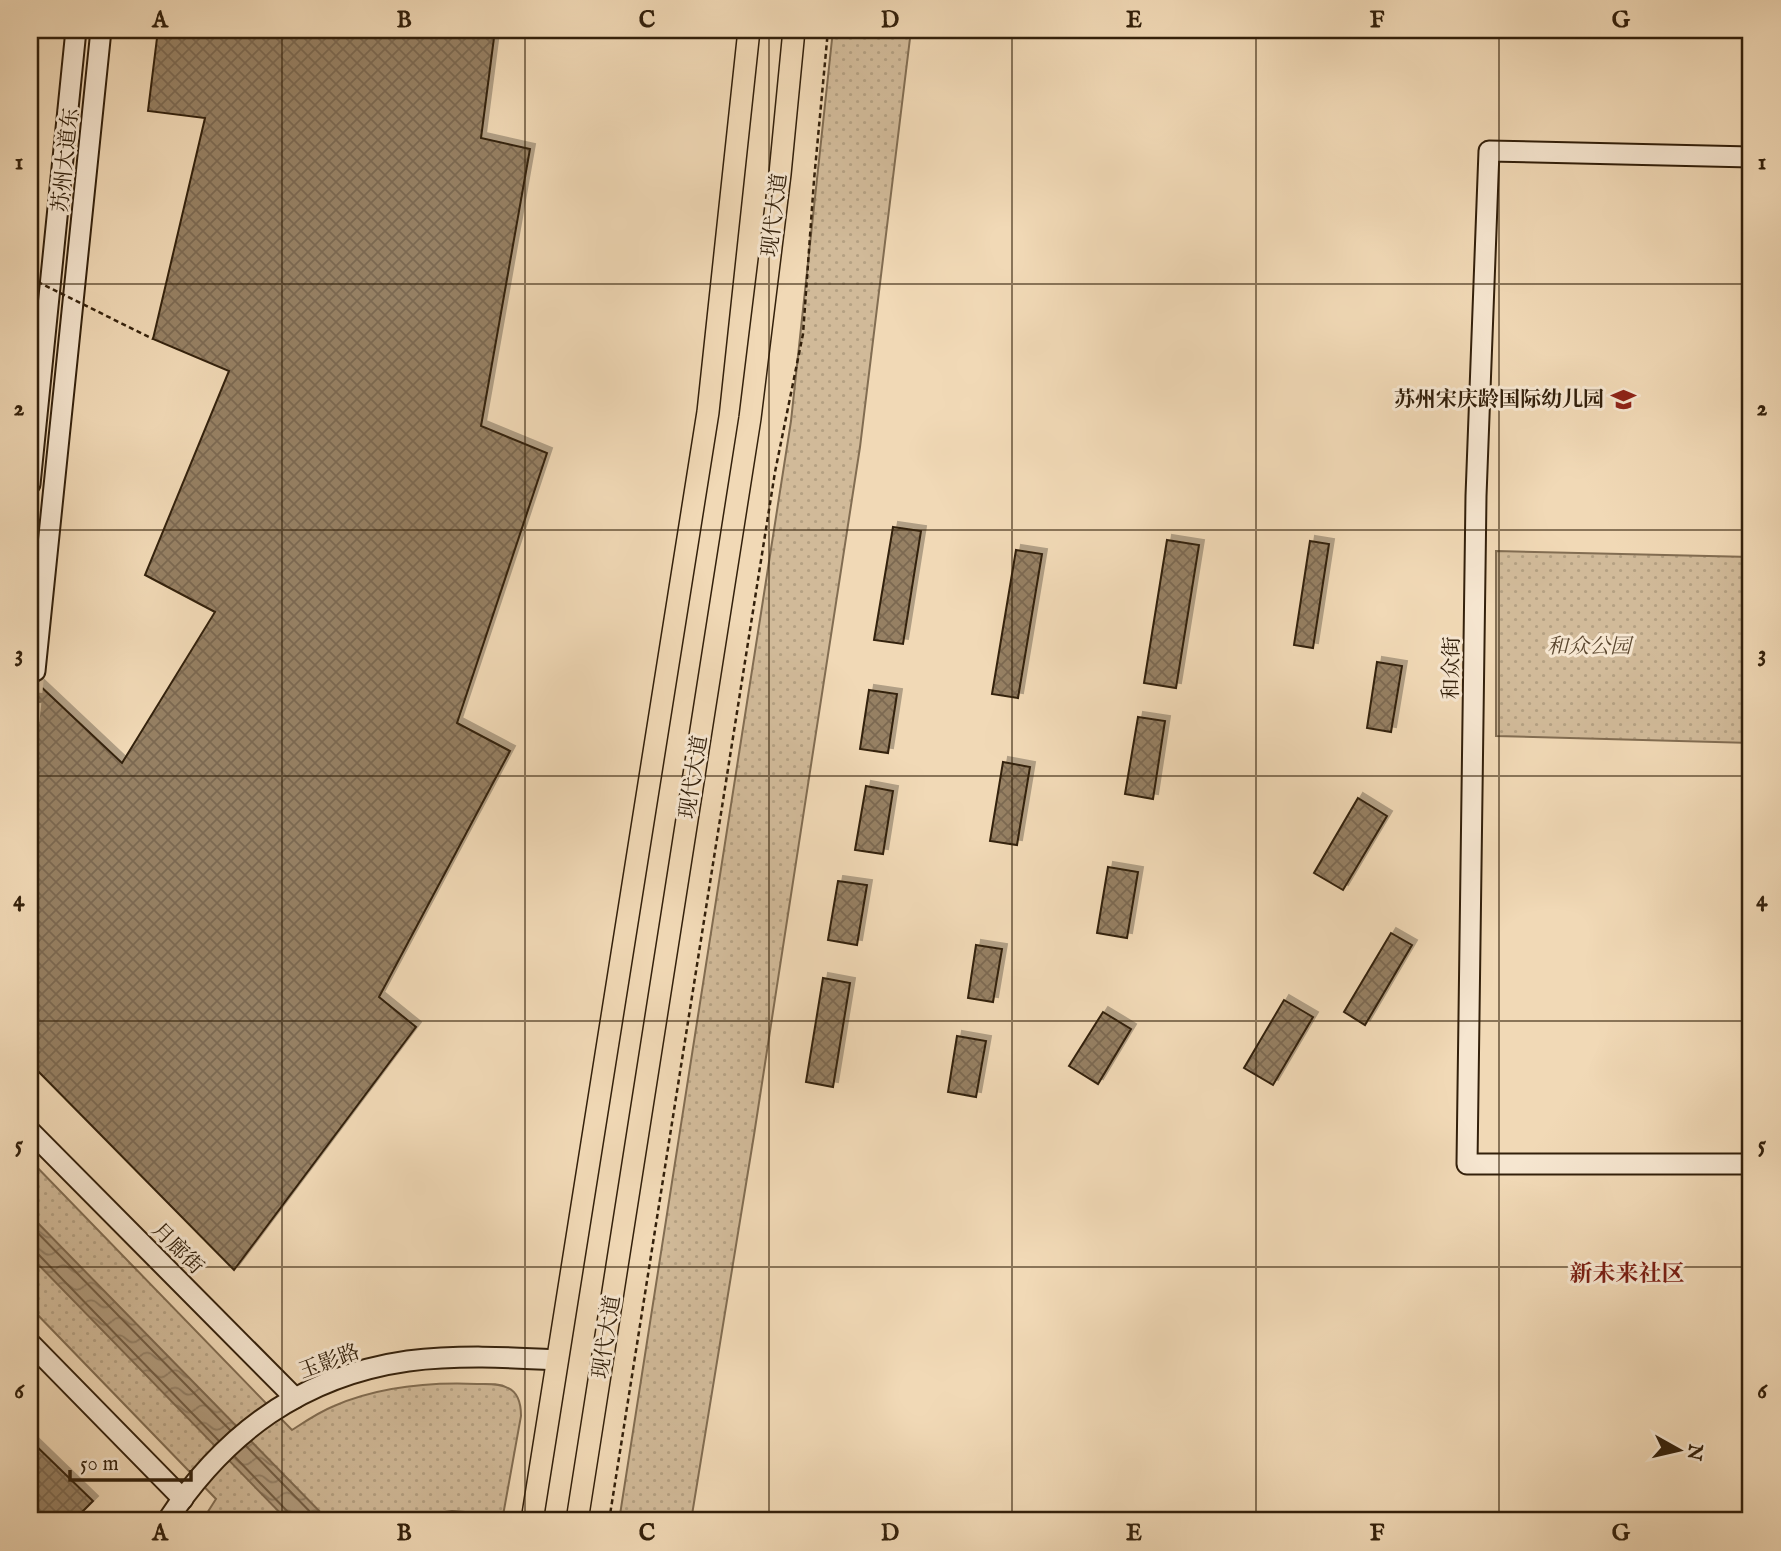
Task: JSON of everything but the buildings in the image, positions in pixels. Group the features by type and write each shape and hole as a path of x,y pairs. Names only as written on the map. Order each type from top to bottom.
{"main road":[{"name":"现代大道","path":"532,1521 708,412 749,30"},
{"name":"现代大道","path":"577,1521 750,418 780,173 794,30"}],"street":[{"name":"苏州大道东","path":"30,484 76,30"},
{"name":"苏州大道东","path":"35,671 101,30"},
{"name":"和众街","path":"1751,157 1489,151 1476,496 1468,1164 1751,1164"},
{"name":"月廊街","path":"30,1131 295,1398"},
{"path":"30,1343 183,1499"},
{"name":"玉影路","path":"167,1521 207,1467 232,1442 295,1398 334,1379 407,1362 483,1357 557,1360"}],"path":[{"path":"609,1521 775,472 803,334 828,30"},
{"path":"30,47 39,48"},
{"path":"30,278 153,339"}],"green space":[{"path":"833,30 911,30 860,447 754,1135 691,1521 619,1521 791,421"},
{"name":"和众公园","path":"1496,551 1751,557 1751,743 1496,736"},
{"path":"30,1160 292,1430 334,1406 386,1390 459,1384 497,1385 512,1390 519,1400 521,1416 502,1521 202,1521 216,1499 30,1307"}],"water":[{"path":"30,1215 329,1521 288,1521 30,1256"},
{"path":"452,1511 477,1513 476,1521 403,1521 429,1514"}],"tunnel":[{"path":"30,721 35,671"}],"place":[{"name":"苏州宋庆龄国际幼儿园","path":"1624,399"}],"district":[{"name":"新未来社区","path":"1627,1273"}]}
